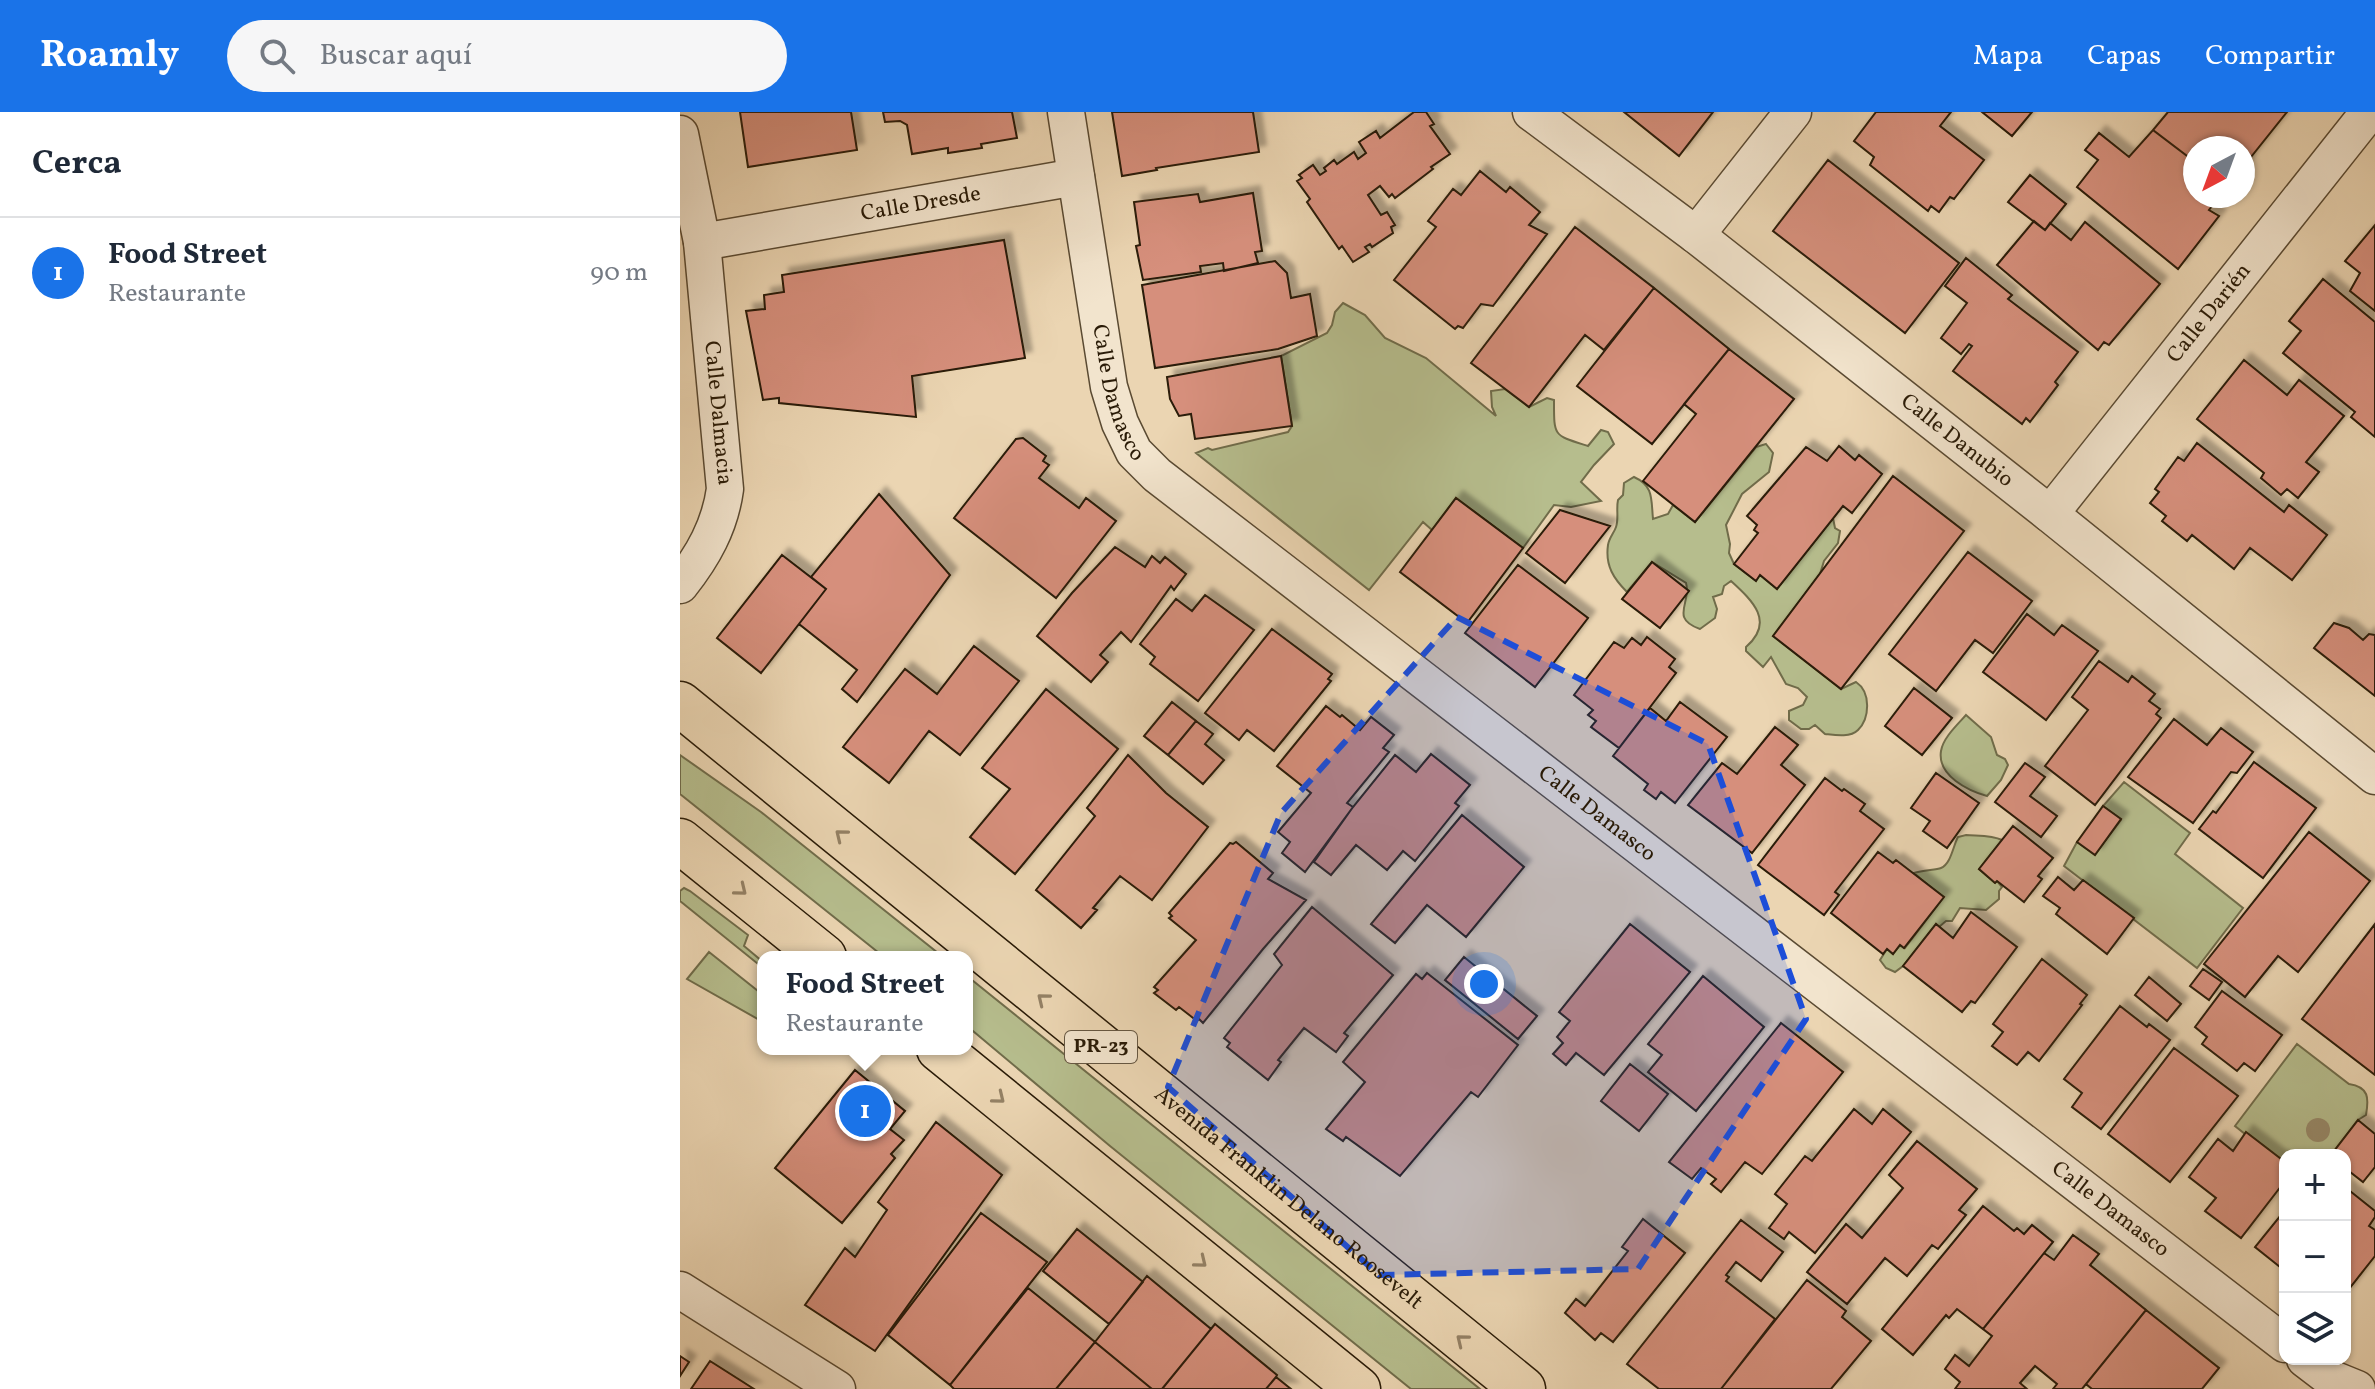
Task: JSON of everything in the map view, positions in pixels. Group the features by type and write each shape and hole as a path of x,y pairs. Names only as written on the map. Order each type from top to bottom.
{"main road":[{"name":"Avenida Franklin Delano Roosevelt","path":"680,704 1523,1389"},
{"path":"680,841 817,951"},
{"path":"946,1055 1358,1389"}],"street":[{"path":"1066,112 1076,177"},
{"name":"Calle Danubio","path":"1531,112 1696,235 2375,776"},
{"path":"1696,235 1793,112"},
{"name":"Calle Darién","path":"2050,514 2369,112"},
{"name":"Calle Dalmacia","path":"680,134 702,242 725,489 722,510 712,536 699,561 680,585"},
{"name":"Calle Dresde","path":"702,242 1076,177"},
{"name":"Calle Damasco","path":"1076,177 1109,387 1120,423 1134,452 1157,475 2279,1339"},
{"path":"680,1290 837,1389"},
{"path":"2313,1365 2330,1378 2357,1389"}],"highlighted area":[{"path":"1457,617 1708,744 1806,1019 1638,1269 1379,1275 1168,1087 1281,813"}],"green space":[{"path":"1343,303 1365,315 1385,338 1426,358 1496,416 1491,391 1505,389 1529,407 1547,398 1554,400 1556,428 1568,439 1588,446 1601,430 1608,432 1614,444 1581,482 1601,501 1571,507 1554,505 1523,548 1456,498 1432,530 1423,522 1369,590 1196,453 1288,432 1292,426 1281,356 1327,333 1335,312"},
{"path":"1766,444 1773,453 1769,472 1742,494 1726,525 1729,553 1734,564 1755,580 1760,575 1777,589 1833,518 1835,528 1840,531 1838,543 1824,561 1820,574 1773,636 1841,689 1856,682 1861,686 1867,712 1862,725 1851,734 1825,734 1815,725 1801,729 1789,720 1789,711 1803,705 1807,697 1798,688 1786,684 1771,657 1763,667 1746,651 1755,638 1760,620 1753,604 1731,581 1724,586 1722,594 1713,597 1717,609 1715,618 1700,629 1691,625 1684,615 1686,583 1652,562 1627,592 1609,566 1608,545 1616,527 1618,500 1623,495 1624,483 1634,477 1645,485 1650,494 1653,519 1668,514 1673,505 1695,522 1756,447"},
{"path":"1966,715 1991,737 1997,755 2005,759 2008,765 2001,780 1987,796 1956,781 1941,760 1944,741"},
{"path":"680,755 761,812 935,951 876,951 680,794"},
{"path":"2124,782 2190,833 2175,854 2243,908 2197,968 2064,866 2077,842 2095,854 2121,820 2103,806"},
{"path":"1966,835 2002,840 1979,869 2002,887 1999,899 1986,910 1960,908 1952,921 1946,921 1939,927 1936,924 1903,966 1895,972 1886,968 1880,960 1887,949 1893,954 1900,945 1905,948 1943,898 1914,873 1944,866 1958,837"},
{"path":"684,888 690,891 748,935 744,946 757,957 757,963 680,901 680,891"},
{"path":"709,952 757,990 757,1019 687,979"},
{"path":"973,981 1480,1389 1411,1389 973,1031"},
{"path":"2297,1044 2366,1094 2366,1115 2358,1120 2336,1149 2279,1149 2279,1161 2235,1126"}],"building":[{"path":"740,112 851,112 857,150 748,167"},
{"path":"883,112 1012,112 1017,138 981,144 982,148 948,153 948,148 912,154 907,125 900,121 885,122"},
{"path":"1112,112 1253,112 1259,152 1122,176"},
{"path":"1414,112 1426,112 1434,124 1430,126 1450,154 1395,198 1392,194 1389,197 1380,186 1368,195 1381,215 1387,212 1395,225 1391,227 1393,233 1372,247 1370,244 1365,247 1369,252 1353,262 1342,246 1339,249 1307,202 1310,199 1297,181 1302,178 1299,175 1313,165 1320,175 1334,160 1337,164 1354,152 1358,159 1366,153 1359,142 1376,131 1380,138"},
{"path":"1624,112 1713,112 1679,156"},
{"path":"1876,112 1951,112 1940,126 1984,160 1954,199 1950,197 1939,212 1931,206 1928,211 1870,165 1874,157 1854,141"},
{"path":"1982,112 2032,112 2012,136"},
{"path":"2168,112 2287,112 2255,152 2255,136 2183,136 2183,153 2153,130"},
{"path":"2153,130 2183,153 2183,208 2211,208 2209,210 2219,216 2178,269 2077,187 2098,160 2085,150 2099,133 2129,157"},
{"path":"1828,160 1959,263 1905,333 1773,231"},
{"path":"1480,171 1506,192 1510,187 1540,212 1529,225 1547,234 1493,306 1481,304 1463,328 1458,326 1455,329 1394,280 1436,227 1428,221 1453,189 1461,195"},
{"path":"2030,175 2066,204 2045,230 2008,202"},
{"path":"1253,193 1262,251 1255,252 1258,263 1224,271 1223,263 1200,266 1201,272 1143,280 1136,246 1140,245 1134,202 1198,194 1200,202"},
{"path":"2034,221 2045,230 2050,223 2071,240 2085,222 2160,284 2109,345 2104,342 2098,350 1997,265"},
{"path":"2375,225 2375,311 2350,291 2360,273 2345,261"},
{"path":"1575,227 1654,288 1604,350 1585,335 1529,407 1471,363"},
{"path":"1004,240 1025,358 912,376 916,417 779,403 779,398 763,400 746,311 765,309 764,295 784,292 782,275"},
{"path":"1966,258 2012,295 2008,299 2078,352 2030,422 2026,418 2022,424 1953,371 1972,346 1969,344 1961,354 1941,338 1967,303 1945,286"},
{"path":"1275,261 1287,273 1291,298 1310,294 1317,336 1278,349 1155,368 1142,285"},
{"path":"2323,279 2375,322 2375,437 2351,417 2355,412 2283,353 2301,331 2289,321"},
{"path":"1654,288 1729,349 1652,444 1577,386"},
{"path":"1729,349 1794,399 1695,522 1643,481 1696,414 1684,404"},
{"path":"1281,356 1292,426 1195,439 1191,414 1179,416 1170,399 1167,377"},
{"path":"2244,360 2287,395 2299,380 2344,416 2306,462 2319,472 2298,498 2287,489 2281,495 2261,478 2264,473 2197,419"},
{"path":"1023,438 1046,456 1043,461 1049,465 1039,478 1079,508 1086,498 1116,521 1056,598 954,518 1016,439"},
{"path":"2197,443 2284,512 2289,505 2327,535 2292,580 2250,548 2234,569 2192,535 2187,541 2162,521 2166,516 2150,503 2159,492 2155,489 2178,457 2184,461"},
{"path":"1839,446 1855,460 1859,455 1882,474 1852,513 1843,506 1777,589 1760,575 1756,581 1734,564 1758,533 1754,530 1757,525 1747,516 1806,447 1827,461"},
{"path":"1893,476 1964,531 1841,689 1773,636"},
{"path":"879,494 950,575 857,702 842,689 857,670 799,624 826,589 811,577"},
{"path":"1456,498 1523,548 1467,623 1400,572"},
{"path":"1560,510 1610,526 1565,583 1526,553"},
{"path":"1115,547 1145,567 1152,556 1160,563 1165,557 1186,574 1174,590 1171,586 1131,642 1121,632 1100,655 1108,662 1091,682 1037,636"},
{"path":"1968,552 2032,601 1993,653 1975,640 1936,691 1889,654"},
{"path":"782,555 826,589 761,673 717,638"},
{"path":"1652,562 1689,591 1660,628 1622,599"},
{"path":"1518,565 1588,618 1535,687 1465,633"},
{"path":"1205,595 1254,630 1198,701 1150,664 1155,657 1140,644 1176,599 1192,611"},
{"path":"2027,614 2054,635 2062,625 2098,651 2046,720 1983,672"},
{"path":"2334,623 2349,628 2363,640 2369,634 2375,635 2375,696 2314,648"},
{"path":"1272,629 1332,674 1328,679 1331,681 1274,751 1247,730 1239,740 1205,713"},
{"path":"1647,637 1675,659 1669,667 1676,673 1619,748 1591,727 1596,721 1588,715 1593,710 1574,695 1614,642 1624,648 1632,638 1641,645"},
{"path":"974,646 1019,681 960,755 929,731 889,783 843,747 905,669 937,694"},
{"path":"2099,661 2128,682 2132,676 2155,694 2149,701 2160,709 2156,714 2161,718 2095,805 2045,766 2088,710 2072,697"},
{"path":"1914,688 1952,718 1922,755 1885,726"},
{"path":"1046,689 1118,749 1015,874 970,837 1010,789 982,768"},
{"path":"1172,702 1196,721 1168,755 1144,736"},
{"path":"1680,702 1727,737 1675,803 1661,792 1656,799 1644,790 1648,784 1613,756 1650,708 1666,721"},
{"path":"1326,706 1360,730 1371,717 1394,735 1383,748 1389,752 1347,803 1353,807 1305,872 1282,853 1290,842 1278,832 1311,793 1277,766"},
{"path":"2174,719 2207,745 2221,728 2253,752 2237,773 2231,772 2193,823 2128,777"},
{"path":"1196,721 1213,734 1205,744 1224,760 1203,784 1168,755"},
{"path":"1775,727 1798,745 1781,765 1805,785 1752,853 1688,805 1722,763 1737,774"},
{"path":"1431,754 1470,785 1455,803 1459,806 1415,861 1403,851 1387,870 1356,845 1331,875 1314,862 1395,755 1416,772"},
{"path":"1128,755 1166,793 1208,827 1152,900 1120,876 1093,908 1097,910 1081,928 1036,890 1095,816 1087,808"},
{"path":"2254,762 2316,808 2263,878 2199,829 2213,811 2216,813"},
{"path":"2025,763 2045,777 2030,796 2057,816 2041,837 1995,802"},
{"path":"1936,773 1979,803 1947,848 1923,831 1930,821 1911,808"},
{"path":"1825,778 1865,804 1860,811 1884,829 1835,892 1839,895 1824,915 1758,865"},
{"path":"2103,806 2121,819 2095,855 2077,842"},
{"path":"1462,815 1524,867 1466,937 1427,905 1395,943 1371,924"},
{"path":"2013,826 2053,858 2038,876 2042,879 2024,902 1979,869"},
{"path":"2309,832 2370,881 2298,972 2278,956 2245,997 2204,964"},
{"path":"1236,842 1273,873 1268,879 1306,900 1203,1023 1179,1007 1176,1010 1154,993 1158,990 1154,987 1196,940 1169,918 1172,916 1169,913 1230,843"},
{"path":"1878,852 1893,863 1896,860 1944,897 1904,948 1900,945 1893,954 1887,949 1883,954 1831,913"},
{"path":"2058,877 2074,890 2083,880 2134,918 2107,954 2056,914 2060,908 2043,896"},
{"path":"1312,907 1393,975 1344,1033 1348,1036 1336,1052 1304,1028 1278,1060 1281,1062 1268,1080 1227,1047 1230,1043 1224,1038 1282,965 1274,954"},
{"path":"1971,912 2017,947 1975,1003 1971,1001 1962,1012 1903,966 1936,924 1953,938"},
{"path":"1630,924 1690,972 1604,1075 1576,1053 1566,1065 1553,1054 1563,1043 1557,1037 1570,1021 1559,1012"},
{"path":"2375,924 2375,1075 2302,1019"},
{"path":"1464,957 1537,1016 1518,1039 1445,980"},
{"path":"2042,959 2087,995 2039,1061 2028,1052 2017,1065 1992,1046 2003,1032 1993,1024"},
{"path":"2203,969 2222,982 2209,1000 2190,986"},
{"path":"1427,973 1518,1045 1478,1097 1471,1092 1400,1176 1346,1137 1343,1141 1326,1129 1365,1082 1343,1062 1416,974 1422,979"},
{"path":"1703,976 1764,1027 1696,1111 1648,1072 1662,1055 1648,1044"},
{"path":"2149,977 2181,1004 2167,1021 2135,995"},
{"path":"2222,991 2282,1035 2255,1071 2244,1063 2237,1071 2202,1044 2207,1037 2195,1027"},
{"path":"2120,1006 2170,1040 2101,1129 2072,1107 2082,1093 2064,1079"},
{"path":"1781,1023 1843,1072 1762,1174 1745,1162 1721,1192 1711,1184 1716,1179 1701,1168 1692,1179 1669,1162"},
{"path":"2174,1048 2238,1096 2170,1182 2108,1134"},
{"path":"1630,1064 1668,1094 1639,1131 1601,1101"},
{"path":"855,1070 905,1111 890,1129 904,1140 891,1154 895,1158 842,1223 775,1168"},
{"path":"1854,1109 1872,1124 1883,1109 1911,1132 1815,1253 1789,1232 1784,1239 1769,1228 1787,1204 1775,1194 1805,1156 1812,1161"},
{"path":"2358,1120 2375,1134 2375,1167 2363,1182 2351,1173 2351,1149 2336,1149"},
{"path":"936,1122 1002,1175 875,1351 805,1305 845,1248 855,1257 887,1210 878,1202"},
{"path":"2246,1132 2279,1157 2279,1189 2241,1238 2205,1211 2216,1198 2189,1177 2218,1139 2233,1151"},
{"path":"1917,1141 1977,1189 1959,1210 1966,1215 1938,1249 1932,1245 1907,1276 1885,1258 1847,1304 1807,1272 1846,1224 1862,1238 1903,1188 1889,1175"},
{"path":"2351,1192 2375,1211 2369,1226 2375,1230 2375,1256 2351,1286"},
{"path":"1983,1206 2014,1231 2017,1228 2024,1234 2032,1225 2053,1242 1983,1329 1957,1309 1949,1318 1946,1315 1913,1355 1882,1329"},
{"path":"981,1213 1047,1262 950,1385 888,1335"},
{"path":"2279,1217 2279,1266 2255,1247"},
{"path":"1643,1219 1685,1253 1613,1342 1601,1333 1595,1340 1565,1313 1576,1299 1585,1306 1628,1251 1622,1247"},
{"path":"1741,1220 1783,1252 1761,1281 1736,1262 1726,1275 1729,1277 1726,1281 1775,1319 1721,1389 1659,1389 1627,1364"},
{"path":"1077,1229 1143,1282 1109,1324 1043,1271"},
{"path":"2073,1235 2099,1254 2090,1265 2146,1310 2082,1389 2053,1389 2057,1384 2035,1366 2020,1383 2027,1389 1955,1389 1960,1382 1945,1369 1955,1355 1969,1366 1992,1336 1983,1329 2044,1253 2054,1260"},
{"path":"1147,1276 1211,1329 1162,1389 1152,1389 1095,1342"},
{"path":"1807,1280 1846,1311 1842,1317 1871,1341 1831,1389 1721,1389"},
{"path":"1028,1288 1095,1342 1056,1389 954,1389 950,1385"},
{"path":"2146,1310 2219,1368 2202,1389 2092,1389 2086,1384"},
{"path":"1215,1324 1276,1377 1266,1389 1162,1389"},
{"path":"1095,1342 1152,1389 1056,1389"},
{"path":"680,1356 689,1362 680,1376"},
{"path":"710,1361 754,1389 691,1389"},
{"path":"1276,1377 1291,1389 1266,1389"}],"place":[{"name":"Food Street","path":"865,1111"}]}
